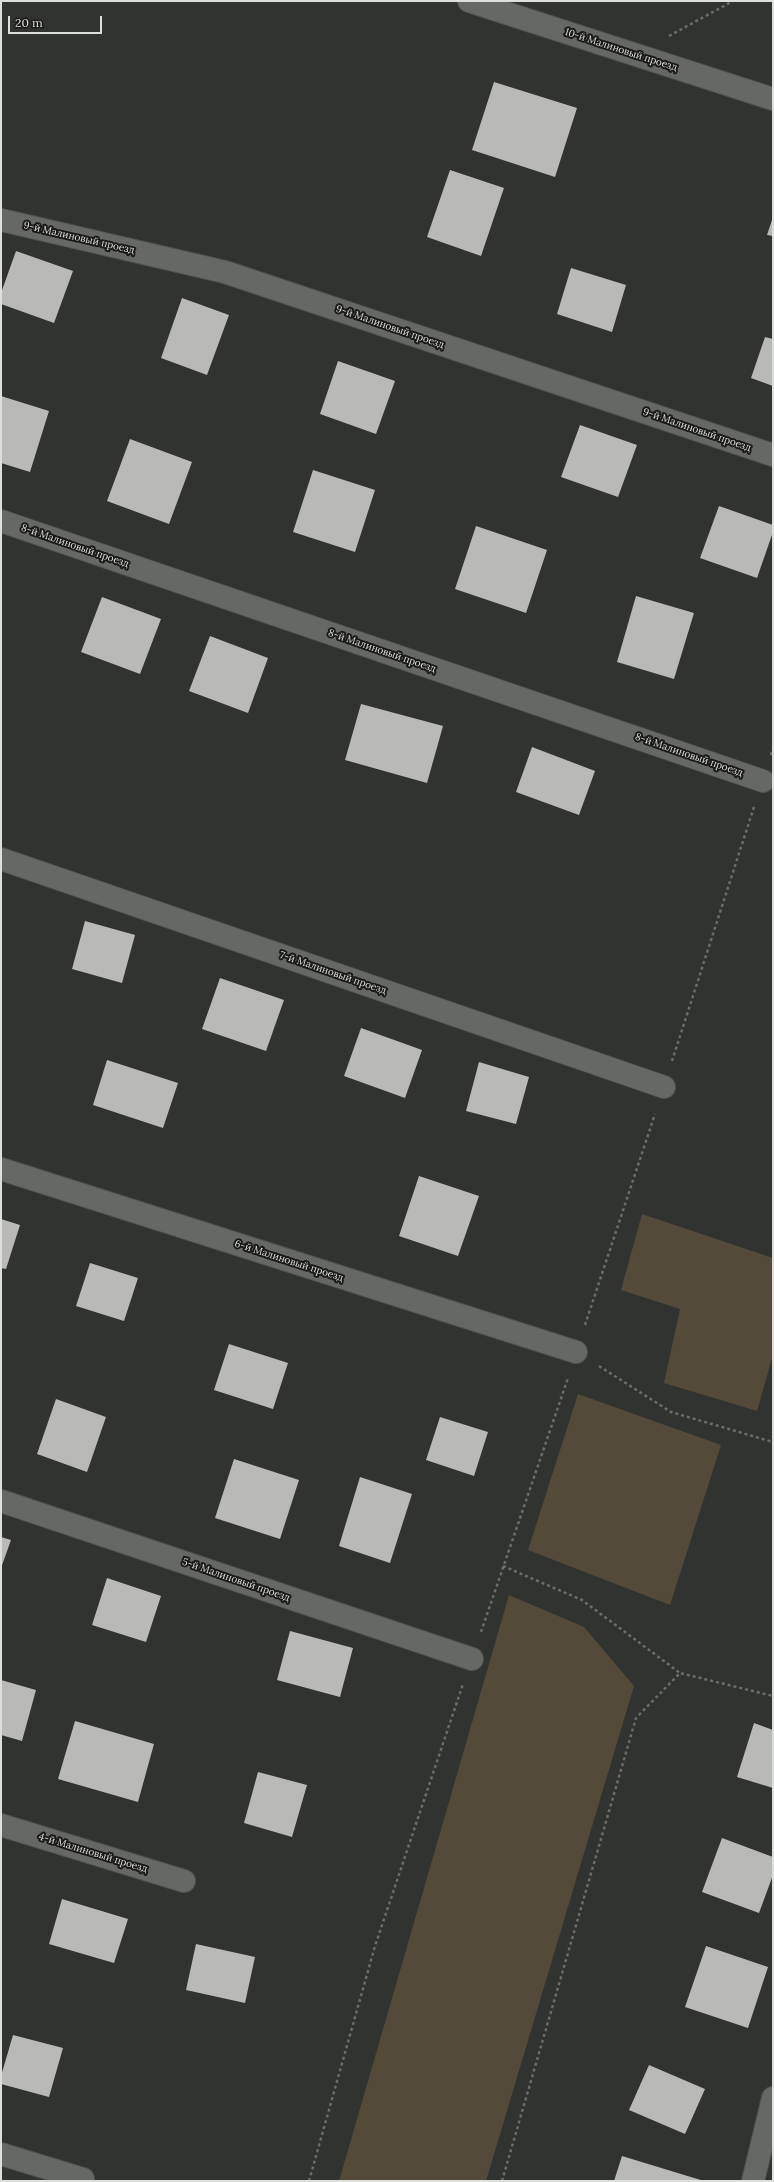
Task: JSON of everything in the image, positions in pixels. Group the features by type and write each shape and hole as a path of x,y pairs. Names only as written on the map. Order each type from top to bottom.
{"street":[{"name":"10-й Малиновый проезд","path":"469,1 493,5 635,55 773,99"},
{"name":"9-й Малиновый проезд","path":"1,220 225,272 773,456"},
{"name":"8-й Малиновый проезд","path":"1,520 763,781"},
{"name":"7-й Малиновый проезд","path":"1,859 664,1087"},
{"name":"6-й Малиновый проезд","path":"1,1169 576,1352"},
{"name":"5-й Малиновый проезд","path":"1,1501 472,1659"},
{"name":"4-й Малиновый проезд","path":"1,1825 184,1881"},
{"path":"753,2181 773,2098"},
{"path":"1,2154 83,2179"}],"path":[{"path":"635,55 734,1"},
{"path":"309,2181 375,1946 576,1352 664,1087 773,748"},
{"path":"576,1352 671,1412 773,1442"},
{"path":"503,1566 582,1600 680,1674 773,1696"},
{"path":"502,2181 636,1718 680,1674"}],"shaded area":[{"path":"642,1214 773,1258 773,1355 757,1411 664,1383 680,1309 621,1290"},
{"path":"578,1394 721,1445 670,1605 528,1550"},
{"path":"509,1595 584,1627 634,1686 486,2181 339,2181"}],"building":[{"path":"494,82 577,108 555,177 472,150"},
{"path":"450,170 504,188 481,256 427,237"},
{"path":"773,217 773,236 767,235"},
{"path":"16,251 73,271 54,323 1,304 1,293"},
{"path":"571,268 626,285 612,332 557,314"},
{"path":"182,298 229,315 207,375 161,358"},
{"path":"765,337 773,339 773,386 751,378"},
{"path":"338,361 395,381 376,434 320,414"},
{"path":"1,396 49,411 30,472 1,463"},
{"path":"580,425 637,445 618,497 561,477"},
{"path":"130,439 192,462 169,524 107,501"},
{"path":"313,470 375,490 355,552 293,532"},
{"path":"719,506 773,525 773,532 757,578 700,558"},
{"path":"476,526 547,550 526,613 455,589"},
{"path":"636,596 694,613 674,679 617,662"},
{"path":"102,597 161,619 140,674 81,652"},
{"path":"210,636 268,658 248,713 189,691"},
{"path":"361,704 443,726 427,783 345,760"},
{"path":"532,747 595,771 579,815 516,792"},
{"path":"85,921 135,935 122,983 72,969"},
{"path":"220,978 284,1000 266,1051 202,1029"},
{"path":"361,1028 422,1050 405,1098 344,1076"},
{"path":"107,1060 178,1083 163,1128 93,1105"},
{"path":"479,1062 529,1077 516,1124 466,1111"},
{"path":"419,1176 479,1196 458,1256 399,1236"},
{"path":"1,1219 20,1225 6,1269 1,1268"},
{"path":"90,1263 138,1278 124,1321 76,1306"},
{"path":"229,1344 288,1363 273,1409 214,1390"},
{"path":"56,1399 106,1417 87,1472 37,1454"},
{"path":"440,1417 488,1432 474,1476 426,1460"},
{"path":"234,1459 299,1480 280,1539 215,1518"},
{"path":"360,1477 412,1494 390,1563 339,1546"},
{"path":"1,1537 11,1540 1,1568"},
{"path":"107,1578 161,1596 146,1642 92,1625"},
{"path":"290,1631 353,1648 340,1697 277,1680"},
{"path":"1,1680 36,1690 22,1741 1,1735"},
{"path":"75,1721 154,1744 138,1802 58,1779"},
{"path":"754,1723 773,1730 773,1788 737,1777"},
{"path":"258,1772 307,1785 292,1837 244,1823"},
{"path":"722,1838 773,1857 773,1875 759,1913 702,1892"},
{"path":"62,1899 128,1919 114,1963 49,1944"},
{"path":"196,1944 255,1957 245,2003 186,1990"},
{"path":"706,1946 768,1967 748,2028 685,2007"},
{"path":"13,2035 63,2048 49,2097 1,2084 1,2076"},
{"path":"649,2065 705,2089 685,2134 629,2110"},
{"path":"622,2156 704,2181 614,2181"}]}
